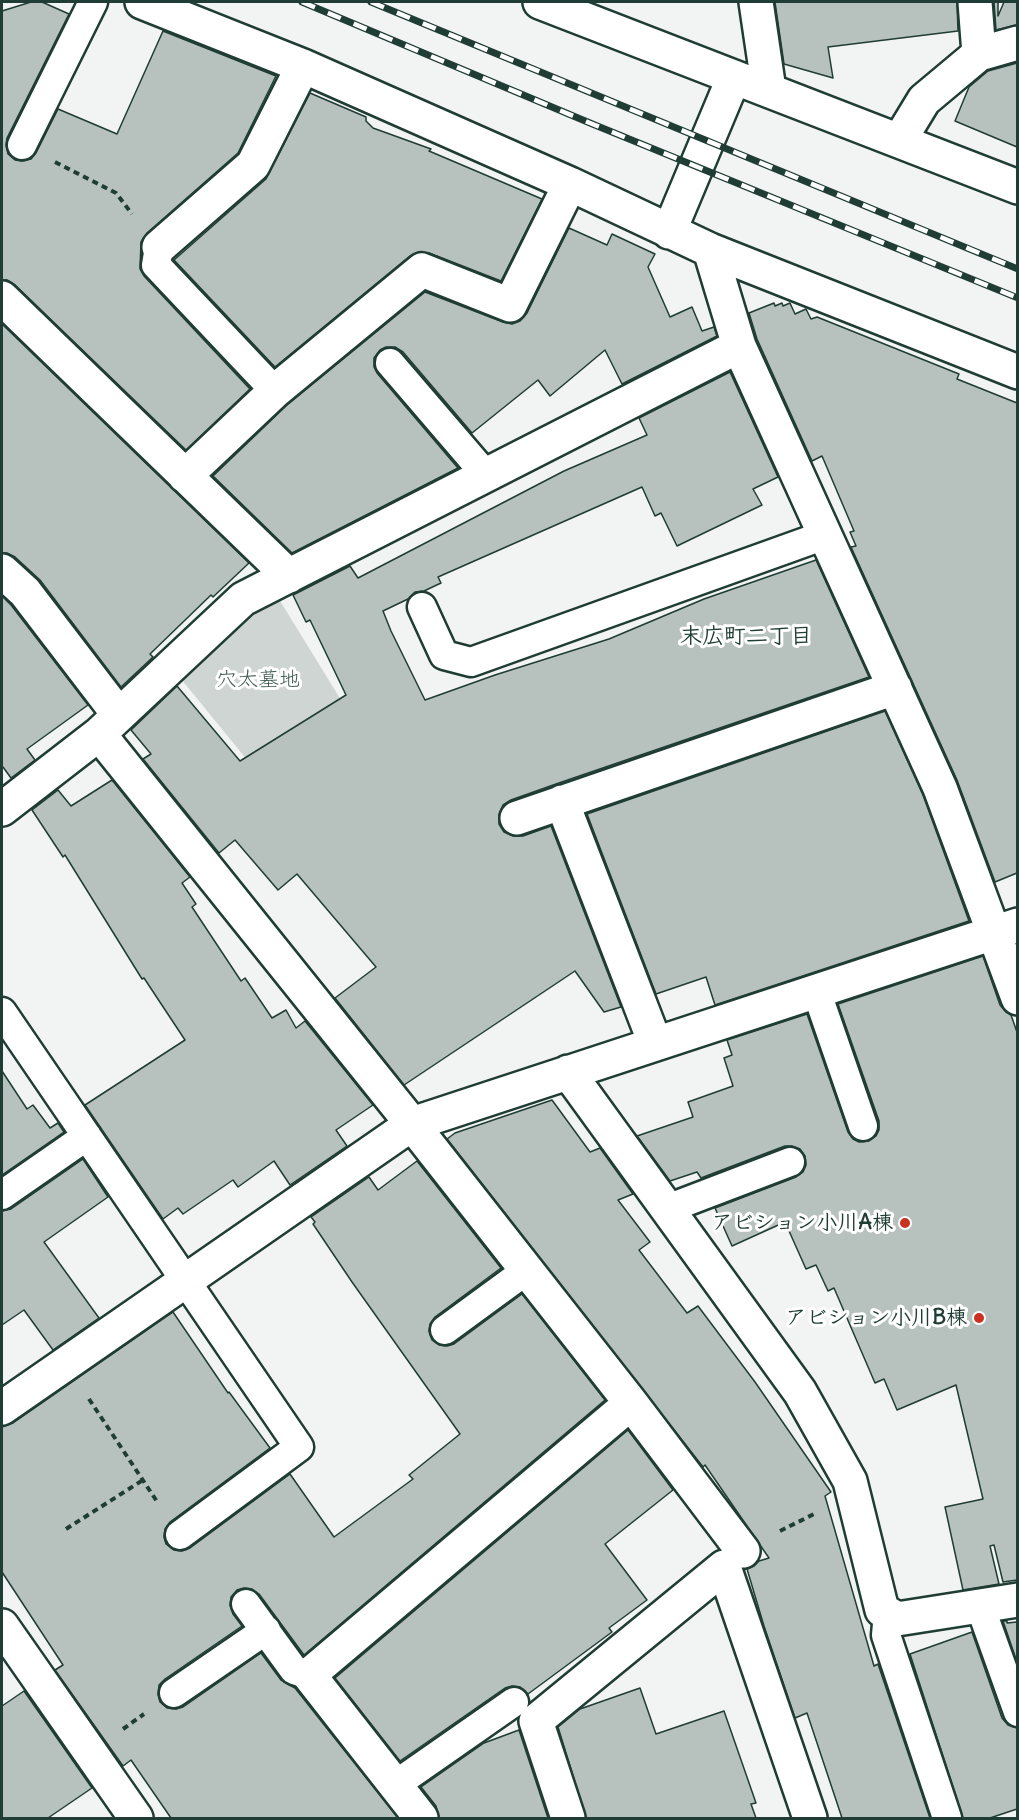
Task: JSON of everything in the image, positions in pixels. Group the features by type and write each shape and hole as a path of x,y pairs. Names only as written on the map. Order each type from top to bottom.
{"street":[{"path":"142,2 303,66 570,184 710,250 1017,372"},
{"path":"540,2 1017,187"},
{"path":"756,2 769,90"},
{"path":"975,2 979,54"},
{"path":"899,141 924,100 979,54 1017,43"},
{"path":"159,247 253,165 303,66"},
{"path":"669,231 734,77"},
{"path":"185,476 275,391 422,270 510,305 570,184"},
{"path":"710,250 739,346 1005,929 1017,998"},
{"path":"2,298 289,576"},
{"path":"2,808 109,725 243,599 739,346"},
{"path":"2,571 25,592 109,725 412,1124 631,1403 743,1551"},
{"path":"517,818 895,688"},
{"path":"562,802 655,1043"},
{"path":"2,1408 412,1124 1005,929"},
{"path":"568,1072 800,1392 850,1481 882,1610 897,1619 1017,1600"},
{"path":"421,1818 309,1675 631,1403"},
{"path":"568,1818 536,1721 724,1567 810,1818"},
{"path":"2,1626 136,1818"}],"lane":[{"path":"22,146 93,2"},
{"path":"159,247 156,266 275,391"},
{"path":"390,363 486,475"},
{"path":"422,607 444,655 471,662 825,536"},
{"path":"816,990 863,1126"},
{"path":"2,1012 299,1447 180,1535"},
{"path":"2,1195 87,1136"},
{"path":"667,1209 790,1162"},
{"path":"444,1330 527,1270"},
{"path":"246,1604 294,1670 309,1675"},
{"path":"980,1606 1017,1712"},
{"path":"888,1613 886,1635 946,1818"},
{"path":"174,1693 266,1630"},
{"path":"395,1785 514,1702"}],"path":[{"path":"22,146 116,193 159,247"},
{"path":"65,1364 180,1535"},
{"path":"66,1529 143,1480"},
{"path":"779,1532 831,1505 854,1499"},
{"path":"90,1753 174,1693"}],"green space":[{"name":"穴太墓地","path":"277,596 381,765 301,826 177,674 229,625"}],"building":[{"path":"31,2 42,2 69,14 7,138 8,154 15,160 31,159 58,109 117,134 163,31 276,76 238,153 147,233 141,242 140,269 144,276 250,389 186,450 15,285 2,280 2,11"},
{"path":"775,2 957,2 958,31 828,47 833,78 784,64"},
{"path":"994,2 998,2 998,16 1004,2 1017,2 1017,25 996,30"},
{"path":"1017,63 1017,147 955,121 969,87 988,71"},
{"path":"310,93 366,117 366,121 373,128 431,149 429,151 542,199 501,281 429,253 419,252 410,256 275,367 174,260 266,179"},
{"path":"569,228 607,245 612,234 655,254 648,267 670,317 692,307 702,331 714,327 717,336 622,384 605,350 550,396 538,380 472,433 403,352 395,347 380,350 374,358 377,373 458,468 292,553 213,476 287,405 425,292 503,322 512,324 520,321 527,313"},
{"path":"774,303 775,306 782,303 783,306 790,303 795,314 806,309 811,319 817,317 959,374 957,379 1017,403 1017,873 995,882 957,780 851,547 856,546 850,532 854,531 822,456 812,461 757,339 749,313"},
{"path":"2,324 249,563 213,597 211,595 150,654 153,657 121,687 40,580 15,557 2,553"},
{"path":"730,372 778,477 753,489 762,505 677,546 661,513 655,516 642,487 438,577 441,583 424,591 415,592 408,599 383,611 391,631 425,700 609,639 704,599 816,560 869,677 556,784 503,805 499,814 499,824 504,832 513,836 523,836 551,826 621,1007 604,1012 575,971 404,1085 335,998 376,967 297,874 278,890 235,840 219,853 143,759 151,754 131,730 177,686 240,761 346,695 310,620 306,622 293,595 350,566 358,578 564,471 647,435 639,418"},
{"path":"2,596 88,705 27,749 35,760 11,778 2,768"},
{"path":"885,711 923,795 969,921 715,1005 706,977 656,994 587,814"},
{"path":"112,780 190,877 182,883 196,904 192,907 241,981 245,978 272,1018 286,1010 296,1028 305,1021 373,1105 336,1130 347,1146 290,1185 274,1161 238,1187 233,1180 183,1214 178,1208 163,1219 85,1105 185,1040 144,978 142,979 65,855 63,857 32,810 58,790 71,806"},
{"path":"983,956 1000,1005 1011,1015 1017,1032 1017,1580 1003,1582 994,1545 990,1546 999,1584 963,1590 945,1507 983,1499 956,1385 897,1410 884,1379 875,1383 834,1288 828,1291 816,1265 806,1269 785,1222 732,1246 715,1208 796,1177 803,1172 806,1165 805,1156 800,1149 785,1146 701,1178 697,1172 670,1181 637,1136 693,1117 688,1102 733,1086 724,1058 732,1055 727,1040 807,1014 848,1132 853,1139 859,1142 869,1141 876,1136 879,1130 879,1121 838,1004"},
{"path":"2,1071 27,1109 33,1105 50,1128 58,1123 64,1132 2,1175"},
{"path":"552,1100 590,1152 600,1148 633,1194 618,1200 650,1242 639,1250 687,1313 698,1306 755,1382 831,1492 825,1496 874,1666 878,1664 930,1818 842,1818 807,1713 795,1718 747,1569 769,1558 705,1465 703,1467 447,1139 455,1133"},
{"path":"83,1159 108,1197 44,1242 99,1318 53,1350 24,1310 2,1325 2,1211 11,1209"},
{"path":"417,1161 501,1268 435,1317 430,1324 429,1331 432,1340 439,1345 454,1344 522,1294 605,1400 304,1655 259,1594 252,1589 244,1588 237,1590 231,1597 230,1605 233,1614 242,1626 159,1685 160,1702 167,1708 183,1707 261,1653 281,1680 295,1688 398,1818 171,1818 131,1760 123,1766 55,1670 63,1665 2,1572 2,1427 13,1423 173,1312 228,1393 270,1448 170,1522 165,1529 166,1544 174,1550 182,1551 190,1548 290,1474 334,1537 413,1479 409,1475 460,1434 352,1282 313,1224 315,1222 311,1217 369,1177 378,1190"},
{"path":"628,1430 673,1490 605,1544 647,1600 609,1628 612,1632 528,1694 520,1687 505,1688 400,1761 335,1678"},
{"path":"1003,1621 1017,1622 1017,1662"},
{"path":"972,1632 1002,1718 1008,1725 1017,1728 1017,1809 990,1818 963,1818 910,1654"},
{"path":"640,1688 656,1734 724,1711 756,1803 751,1804 756,1818 586,1818 558,1727 580,1709"},
{"path":"24,1691 92,1788 48,1818 2,1818 2,1706"},
{"path":"519,1730 548,1818 439,1818 436,1806 421,1787 484,1743"}],"railway":[{"path":"302,2 1018,298"},
{"path":"371,2 1018,269"}],"place":[{"name":"アビション小川A棟","path":"905,1223"},
{"name":"アビション小川B棟","path":"979,1318"}],"district":[{"name":"末広町二丁目","path":"746,637"}]}
